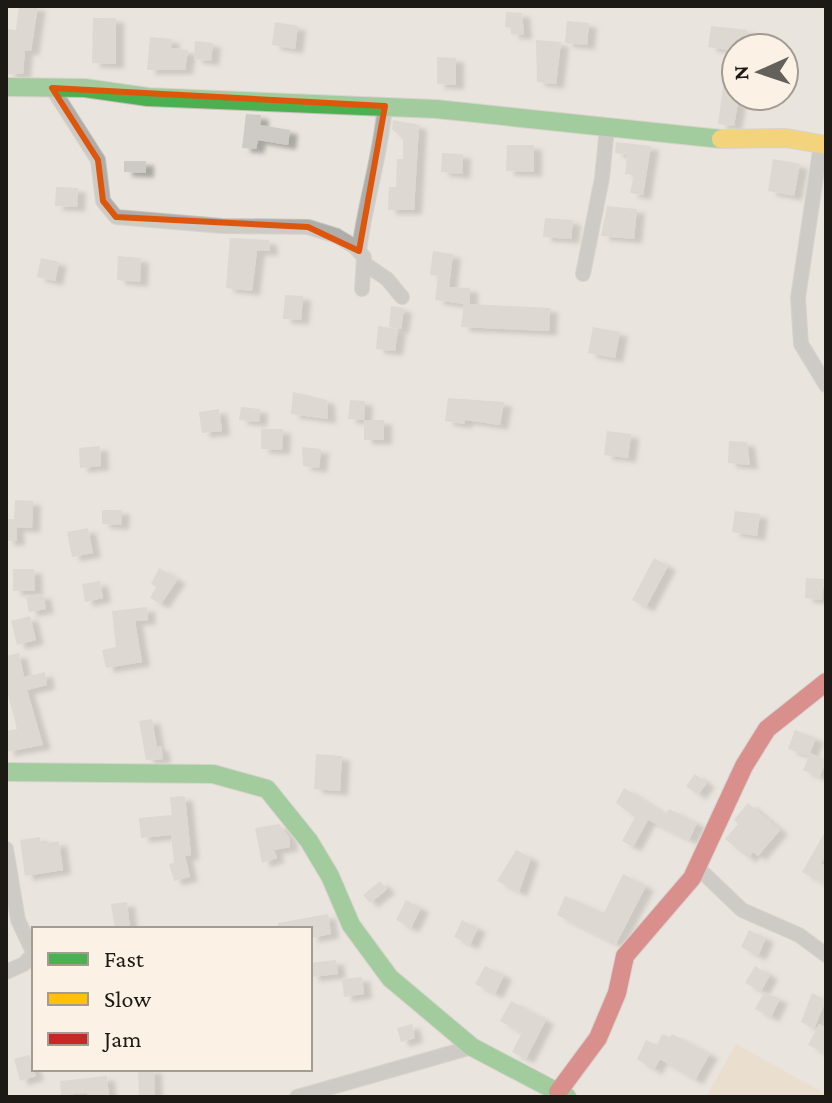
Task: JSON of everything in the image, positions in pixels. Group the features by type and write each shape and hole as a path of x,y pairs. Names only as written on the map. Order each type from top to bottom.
{"street":[{"path":"6,87 148,97 385,106 703,139 786,138 823,144 798,298 801,344 826,385"},
{"path":"52,88 98,160 103,201 116,217 222,226 308,227 337,236 387,279 402,297"},
{"path":"362,289 366,200 382,143 385,106"},
{"path":"583,274 607,128"},
{"path":"6,772 213,774 267,789 309,841 330,876 351,925 390,978 472,1047 563,1094 598,1038 617,993 625,956 697,867 744,766 767,729 826,682"},
{"path":"6,849 18,920 32,950"},
{"path":"697,867 742,910 799,935 826,955"},
{"path":"6,972 24,964 32,956"},
{"path":"297,1097 472,1047"}],"highlighted area":[{"path":"52,88 385,106 359,251 308,227 116,217 103,201 98,160"}],"shaded area":[{"path":"736,1044 826,1094 826,1097 706,1097"}],"building":[{"path":"19,6 38,6 31,51 25,50 23,74 7,74 6,29 16,30"},
{"path":"506,12 522,13 524,35 511,34 511,28 505,27"},
{"path":"93,18 116,18 116,64 92,63"},
{"path":"567,21 589,23 587,45 565,43"},
{"path":"275,22 298,26 295,49 272,45"},
{"path":"711,26 747,30 720,32 720,49 708,47"},
{"path":"150,37 172,39 171,48 188,50 185,70 147,70"},
{"path":"536,40 561,42 556,84 537,82"},
{"path":"195,41 213,43 211,61 194,59"},
{"path":"437,57 456,58 456,85 437,84"},
{"path":"720,109 720,112 736,112 734,126 718,124"},
{"path":"246,114 261,115 260,125 290,130 288,145 258,140 256,149 242,148"},
{"path":"393,120 419,125 414,210 388,210 389,187 396,187 397,159 403,159 403,139 392,129"},
{"path":"616,142 651,146 643,195 630,193 634,175 625,174 627,155 615,153"},
{"path":"507,145 534,145 534,172 506,171"},
{"path":"442,153 463,154 462,174 441,172"},
{"path":"773,159 800,164 794,196 768,191"},
{"path":"124,161 146,161 146,173 124,172"},
{"path":"56,187 78,188 77,207 55,206"},
{"path":"607,206 637,209 634,239 601,236"},
{"path":"545,218 573,220 571,239 543,237"},
{"path":"230,238 269,240 270,251 257,251 252,291 226,288"},
{"path":"433,251 453,254 449,287 470,288 470,304 550,308 549,331 461,327 464,304 435,300 438,276 430,275"},
{"path":"118,256 141,258 140,282 117,280"},
{"path":"41,258 59,262 55,281 37,277"},
{"path":"285,295 303,296 301,320 283,319"},
{"path":"391,306 404,308 401,329 389,327"},
{"path":"378,326 398,329 395,351 376,349"},
{"path":"593,327 620,332 615,358 588,353"},
{"path":"293,392 327,400 328,419 291,414"},
{"path":"448,398 504,402 500,425 465,420 464,424 445,421"},
{"path":"350,400 365,401 364,420 348,419"},
{"path":"241,407 260,409 259,422 239,420"},
{"path":"219,409 222,431 202,433 199,412"},
{"path":"364,420 384,420 384,440 364,440"},
{"path":"261,429 283,429 282,450 261,449"},
{"path":"607,431 631,434 628,458 604,455"},
{"path":"729,441 747,442 750,465 728,463"},
{"path":"100,446 101,466 80,468 79,448"},
{"path":"302,447 321,449 319,468 303,466"},
{"path":"15,500 33,501 32,528 16,527 17,541 6,541 6,519 14,519"},
{"path":"102,510 122,510 121,525 102,524"},
{"path":"735,511 760,514 757,536 732,532"},
{"path":"88,528 93,553 72,557 67,532"},
{"path":"654,558 668,566 646,607 632,600"},
{"path":"159,568 178,579 161,604 150,598 156,587 151,584"},
{"path":"13,569 34,569 35,591 13,591"},
{"path":"806,578 824,579 822,600 805,598"},
{"path":"100,581 103,598 85,602 82,584"},
{"path":"43,594 46,609 29,612 26,596"},
{"path":"147,607 148,620 135,621 142,662 106,668 102,650 116,647 112,611"},
{"path":"30,616 36,640 17,645 11,621"},
{"path":"19,653 24,677 45,672 47,685 27,690 43,745 6,752 6,731 17,729 6,687 6,656"},
{"path":"152,719 157,747 161,746 163,759 146,760 139,721"},
{"path":"795,730 816,738 810,753 826,760 820,777 803,770 809,756 788,749"},
{"path":"316,754 342,756 340,791 314,789"},
{"path":"695,774 707,783 698,795 686,786"},
{"path":"624,788 666,815 669,809 697,823 689,840 648,820 633,847 622,841 635,817 616,803"},
{"path":"185,796 191,855 185,856 190,877 174,881 169,864 174,863 171,835 141,838 139,818 172,815 170,797"},
{"path":"748,803 780,830 758,856 753,852 748,858 725,839 738,824 734,820"},
{"path":"279,824 289,837 290,847 274,850 277,858 262,863 255,828"},
{"path":"826,830 826,853 821,864 826,866 826,885 802,872"},
{"path":"40,837 41,844 59,841 63,870 25,876 20,840"},
{"path":"516,850 531,858 519,892 497,881"},
{"path":"623,874 646,886 616,944 557,915 565,896 604,913"},
{"path":"380,881 387,889 370,903 363,895"},
{"path":"406,900 421,908 411,928 396,920"},
{"path":"127,902 130,927 115,927 111,904"},
{"path":"328,914 331,934 312,938 312,927 278,927 278,923"},
{"path":"462,920 478,928 470,945 454,937"},
{"path":"749,930 766,938 758,956 741,947"},
{"path":"336,960 338,974 312,977 312,963"},
{"path":"485,966 504,975 495,994 475,984"},
{"path":"755,966 770,975 761,991 745,983"},
{"path":"362,977 364,994 344,997 342,979"},
{"path":"764,992 780,999 771,1017 755,1009"},
{"path":"812,993 826,1000 814,1029 801,1022"},
{"path":"511,1001 546,1020 526,1059 512,1052 522,1033 500,1021"},
{"path":"412,1024 415,1038 401,1042 397,1028"},
{"path":"819,1024 826,1028 826,1054 808,1045"},
{"path":"662,1034 670,1037 672,1034 710,1054 695,1080 660,1059 654,1070 637,1059 646,1040 657,1045"},
{"path":"29,1055 36,1076 20,1081 14,1059"},
{"path":"138,1071 154,1071 155,1097 139,1097"},
{"path":"107,1076 109,1097 88,1097 87,1093 61,1095 60,1081"}],"traffic: fast":[{"path":"6,87 85,88 148,97 436,109 721,139"},
{"path":"6,772 213,774 267,789 309,841 330,876 351,925 390,978 472,1047 567,1097"}],"traffic: slow":[{"path":"721,139 786,138 826,145"}],"traffic: jam":[{"path":"558,1092 598,1038 617,993 625,956 692,878 744,766 767,729 826,682"}]}
